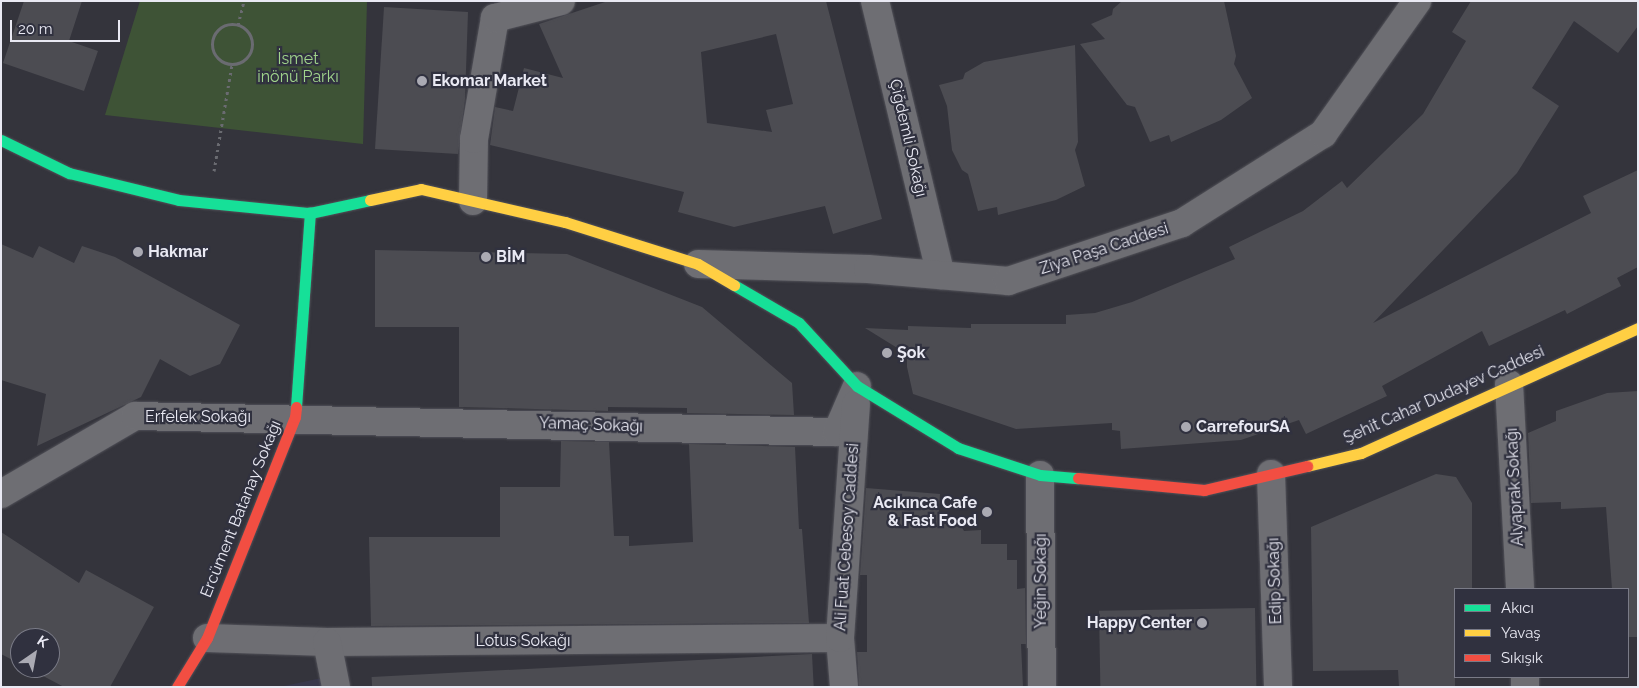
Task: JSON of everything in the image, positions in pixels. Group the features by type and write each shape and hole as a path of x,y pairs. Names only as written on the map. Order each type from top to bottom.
{"main road":[{"name":"Şehit Cahar Dudayev Caddesi","path":"1,140 69,173 179,200 209,201 310,213 421,189 565,222 698,264 799,323 857,386 958,448 1040,475 1204,490 1361,453 1509,384 1638,328"},
{"name":"Ercüment Batanay Sokağı","path":"177,687 207,638 295,417 310,213"}],"street":[{"path":"472,201 474,140 495,18 561,1"},
{"name":"Çiğdemli Sokağı","path":"875,1 941,275"},
{"name":"Ziya Paşa Caddesi","path":"698,264 868,269 1008,281 1182,223 1323,134 1417,1"},
{"name":"Alyaprak Sokağı","path":"1509,384 1520,588"},
{"name":"Yamaç Sokağı","path":"295,417 837,432 857,386"},
{"name":"Ali Fuat Cebesoy Caddesi","path":"844,687 840,638 857,386"},
{"name":"Erfelek Sokağı","path":"1,494 136,416 295,417"},
{"name":"Edip Sokağı","path":"1271,474 1278,687"},
{"name":"Yeğin Sokağı","path":"1040,475 1042,687"},
{"name":"Lotus Sokağı","path":"207,638 327,642 840,638"},
{"path":"327,642 336,687"}],"path":[{"path":"238,25 244,1"},
{"path":"224,25 238,25 249,32 253,47 244,60 232,65 218,59 212,41 224,25"},
{"path":"209,201 232,65"}],"shaded area":[{"path":"322,678 323,687 279,687"}],"green space":[{"name":"İsmet inönü Parkı","path":"140,1 367,1 363,144 105,115"}],"building":[{"path":"24,1 82,1 69,41 98,51 84,91 3,63"},
{"path":"608,1 826,1 882,219 833,234 825,206 734,227 678,212 684,192 490,145 495,107 513,111 524,68 563,78 539,24","holes":["776,34 793,104 766,110 772,132 707,123 701,52"]},
{"path":"1122,1 1224,1 1236,56 1234,64 1252,98 1221,120 1171,142 1169,135 1150,142 1135,107 1127,105 1080,44 1105,39 1091,24 1112,15 1113,9"},
{"path":"1471,1 1638,1 1638,26 1618,53 1574,21 1532,88 1559,106 1517,173 1373,323 1591,213 1583,196 1638,170 1638,267 1617,278 1621,286 1567,314 1565,310 1489,346 1482,331 1382,386 1387,396 1306,434 1299,420 1241,440 1121,449 1120,431 1112,430 1112,423 1016,429 913,394 907,367 907,354 865,328 908,330 908,326 971,328 971,324 1066,324 1066,315 1095,313 1132,302 1235,259 1229,247 1303,211 1342,181 1347,188 1423,114 1466,41 1452,32"},
{"name":"Ekomar Market","path":"384,7 468,12 465,99 458,154 375,149"},
{"path":"1075,45 1078,142 1075,150 1085,186 1056,200 998,215 997,207 978,211 968,174 962,170 952,150 947,106 939,85 963,79 965,73 984,62"},
{"path":"1,244 33,258 39,246 74,263 82,246 115,257 240,325 220,364 190,376 160,359 141,397 37,446 46,394 1,380"},
{"path":"375,250 567,254 702,307 792,383 794,415 687,413 687,408 608,407 608,411 459,407 459,327 375,327"},
{"path":"1638,391 1638,637 1629,637 1629,588 1612,588 1606,507 1561,509 1561,502 1531,503 1528,433 1556,421 1556,411 1607,393"},
{"path":"561,441 609,442 614,536 629,536 629,546 693,542 689,444 795,447 799,529 802,529 809,623 371,626 369,537 500,537 500,487 560,487"},
{"path":"1436,474 1456,477 1472,503 1472,588 1454,588 1455,687 1399,687 1398,670 1313,671 1311,527"},
{"path":"866,488 940,494 938,524 960,524 964,531 981,530 981,544 1007,544 1007,560 1017,560 1017,589 1025,588 1026,644 1021,644 1023,687 859,687 857,652 867,652 867,575 860,575"},
{"path":"1,532 79,583 86,570 154,607 110,687 64,687 47,678 60,678 60,628 10,628 10,659 1,654"},
{"path":"1255,608 1256,687 1100,687 1099,611"},
{"path":"812,654 814,687 372,687 372,677"}],"traffic: fast":[{"path":"1,140 69,173 179,200 310,213 370,200"},
{"path":"296,407 310,213"},
{"path":"734,285 799,323 857,386 958,448 1040,475 1078,478"}],"traffic: slow":[{"path":"370,200 421,189 565,222 698,264 734,285"},
{"path":"1307,466 1361,453 1638,328"}],"traffic: jam":[{"path":"177,687 207,638 295,417 296,407"},
{"path":"1078,478 1204,490 1307,466"}],"place":[{"name":"Ekomar Market","path":"422,81"},
{"name":"Hakmar","path":"138,252"},
{"name":"BİM","path":"486,257"},
{"name":"Şok","path":"887,353"},
{"name":"CarrefourSA","path":"1186,427"},
{"name":"Acıkınca Cafe & Fast Food","path":"987,512"},
{"name":"Happy Center","path":"1202,623"}]}
